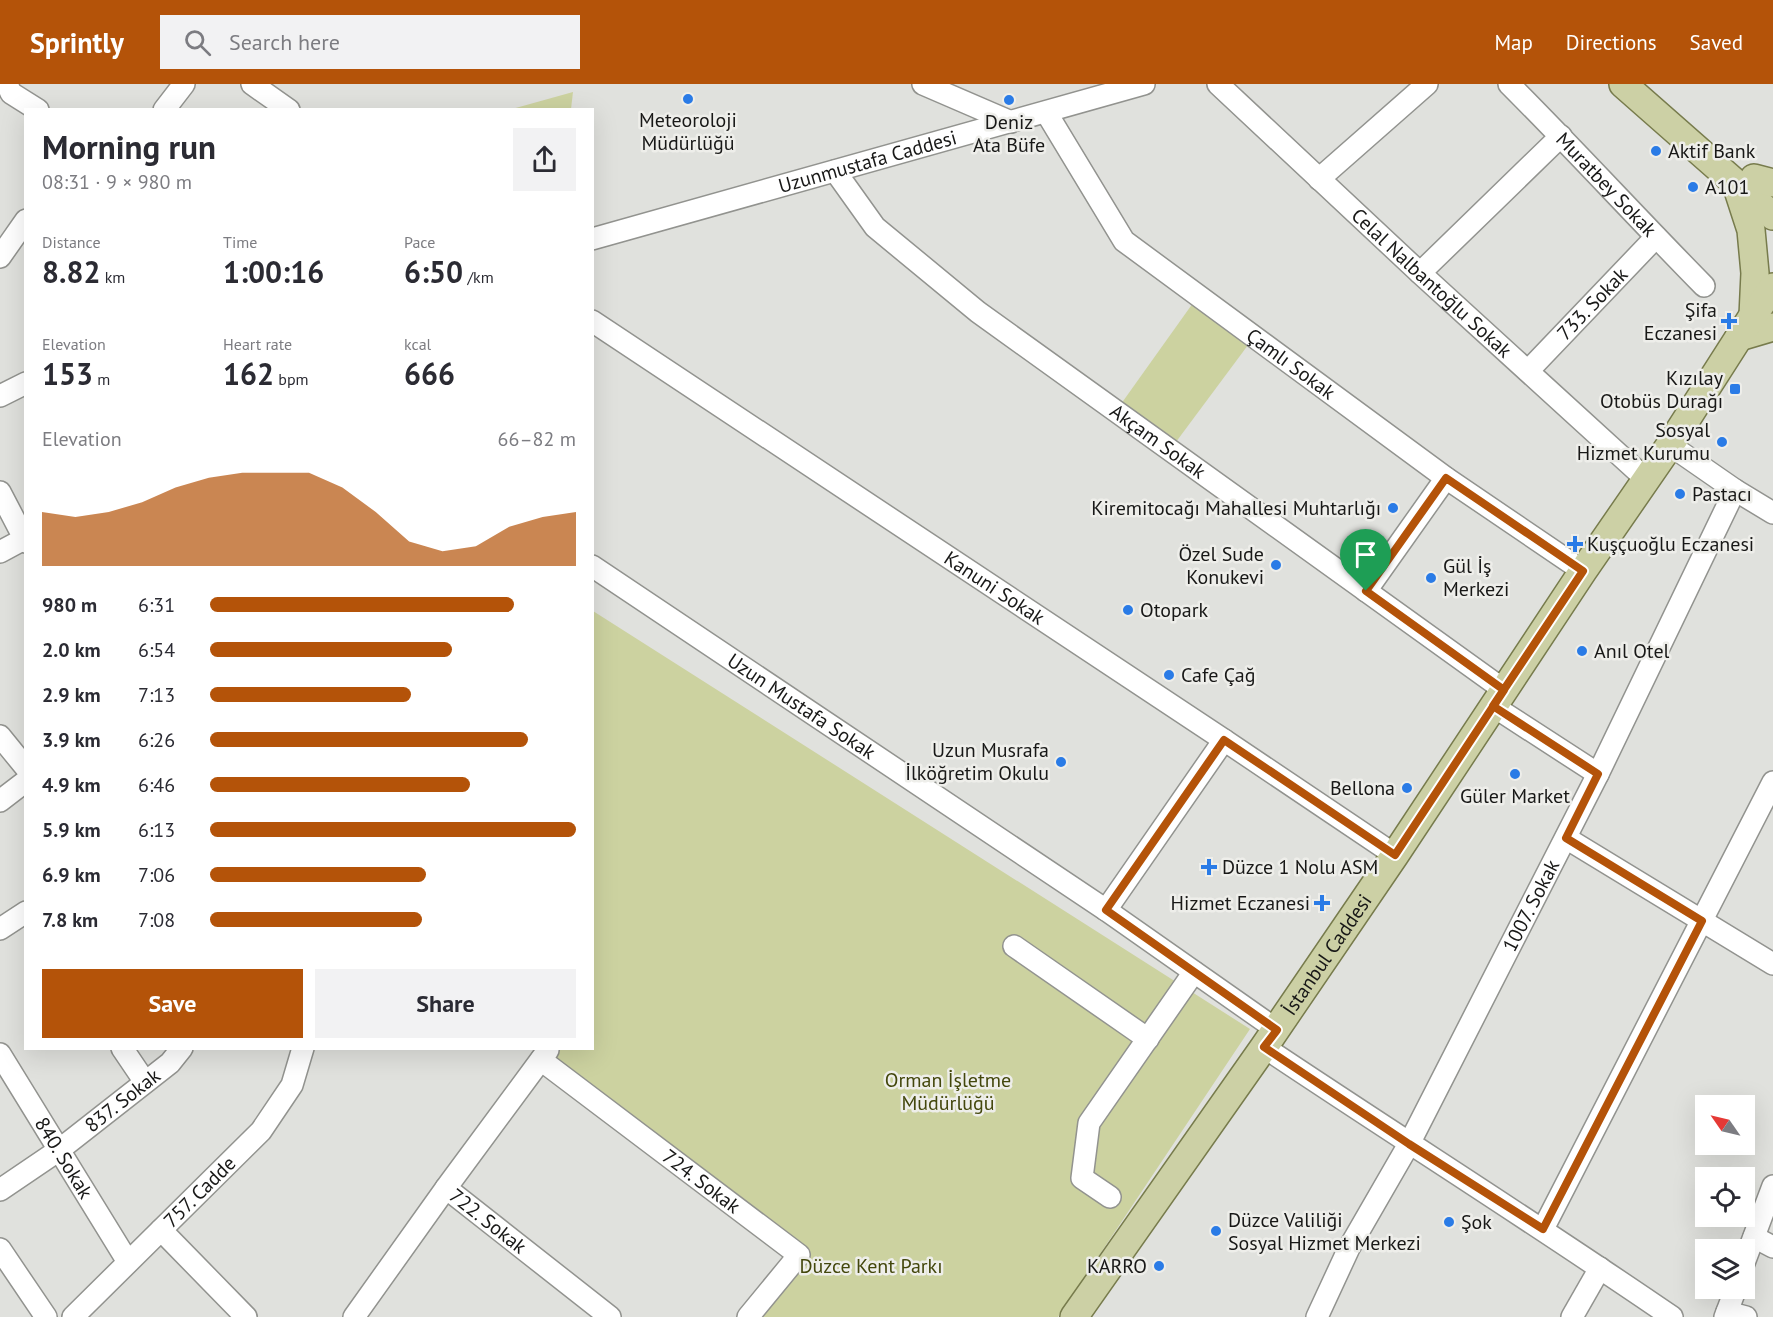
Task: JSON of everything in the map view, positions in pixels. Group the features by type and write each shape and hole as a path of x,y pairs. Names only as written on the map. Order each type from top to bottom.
{"main road":[{"path":"1623,84 1759,185"},
{"path":"1645,84 1759,185 1773,216"},
{"path":"1755,327 1755,273 1751,230 1759,185"},
{"name":"İstanbul Caddesi","path":"1074,1317 1395,855 1583,571 1755,327 1773,287"}],"street":[{"path":"166,108 184,84"},
{"path":"252,84 286,108"},
{"path":"923,84 1011,122"},
{"name":"Uzunmustafa Caddesi","path":"594,238 1144,84"},
{"name":"Celal Nalbantoğlu Sokak","path":"1218,84 1420,273 1647,480"},
{"path":"1319,179 1427,84"},
{"name":"Muratbey Sokak","path":"1509,84 1704,286"},
{"path":"6,90 36,108"},
{"name":"Çamlı Sokak","path":"1046,112 1124,241 1446,478 1583,571"},
{"path":"1420,273 1561,136"},
{"name":"Akçam Sokak","path":"835,171 875,227 978,312 1366,591 1498,698 1598,774"},
{"path":"0,257 24,223"},
{"name":"733. Sokak","path":"1528,371 1656,237"},
{"name":"Kanuni Sokak","path":"594,322 1395,855"},
{"path":"0,396 24,384"},
{"path":"1670,445 1773,513"},
{"path":"1366,591 1446,478"},
{"name":"1007. Sokak","path":"1317,1317 1349,1248 1409,1144 1566,838 1735,490"},
{"path":"0,492 24,538"},
{"path":"0,552 24,540"},
{"name":"Uzun Mustafa Sokak","path":"594,567 1106,910 1194,972 1270,1038 1409,1144 1543,1229 1672,1317"},
{"path":"0,736 24,766"},
{"path":"1106,910 1224,740"},
{"path":"1543,1229 1773,782"},
{"path":"0,801 24,783"},
{"path":"1566,838 1773,964"},
{"path":"0,929 24,913"},
{"path":"1014,946 1148,1039"},
{"path":"1110,1197 1082,1179 1089,1124 1194,972"},
{"path":"123,1050 145,1082"},
{"name":"837. Sokak","path":"0,1190 59,1150 170,1063 180,1050"},
{"name":"757. Cadde","path":"73,1317 261,1131 292,1085 302,1050"},
{"name":"840. Sokak","path":"0,1054 128,1262"},
{"name":"722. Sokak","path":"545,1054 446,1188 610,1317"},
{"name":"724. Sokak","path":"545,1054 799,1254 748,1317"},
{"path":"1773,1186 1754,1237 1773,1247"},
{"path":"354,1317 446,1188"},
{"path":"161,1230 246,1317"},
{"path":"0,1249 45,1317"},
{"path":"1572,1317 1600,1268"},
{"path":"1733,1315 1735,1299"}],"green space":[{"path":"573,92 571,108 516,108"},
{"path":"1198,296 1254,337 1170,450 1116,411"},
{"name":"Orman İşletme Müdürlüğü","path":"594,612 1250,1029 1058,1317 757,1317 805,1253 553,1060 554,1050 594,1050"}],"place":[{"name":"Meteoroloji Müdürlüğü","path":"688,99"},
{"name":"Deniz Ata Büfe","path":"1009,100"},
{"name":"Aktif Bank","path":"1656,151"},
{"name":"A101","path":"1693,187"},
{"name":"Şifa Eczanesi","path":"1729,321"},
{"name":"Kızılay Otobüs Durağı","path":"1735,389"},
{"name":"Sosyal Hizmet Kurumu","path":"1722,442"},
{"name":"Pastacı","path":"1680,494"},
{"name":"Kiremitocağı Mahallesi Muhtarlığı","path":"1393,508"},
{"name":"Kuşçuoğlu Eczanesi","path":"1575,544"},
{"name":"Özel Sude Konukevi","path":"1276,565"},
{"name":"Gül İş Merkezi","path":"1431,578"},
{"name":"Otopark","path":"1128,610"},
{"name":"Anıl Otel","path":"1582,651"},
{"name":"Cafe Çağ","path":"1169,675"},
{"name":"Uzun Musrafa İlköğretim Okulu","path":"1061,762"},
{"name":"Güler Market","path":"1515,774"},
{"name":"Bellona","path":"1407,788"},
{"name":"Düzce 1 Nolu ASM","path":"1209,867"},
{"name":"Hizmet Eczanesi","path":"1322,903"},
{"name":"Şok","path":"1449,1222"},
{"name":"Düzce Valiliği Sosyal Hizmet Merkezi","path":"1216,1231"},
{"name":"KARRO","path":"1159,1266"}],"route":[{"path":"1366,591 1446,478 1583,571 1493,706 1598,774 1566,838 1702,921 1543,1229 1409,1144 1264,1047 1277,1030 1106,910 1224,740 1395,855 1504,690 1366,591"}],"park label":[{"name":"Düzce Kent Parkı","path":"871,1266"}]}
